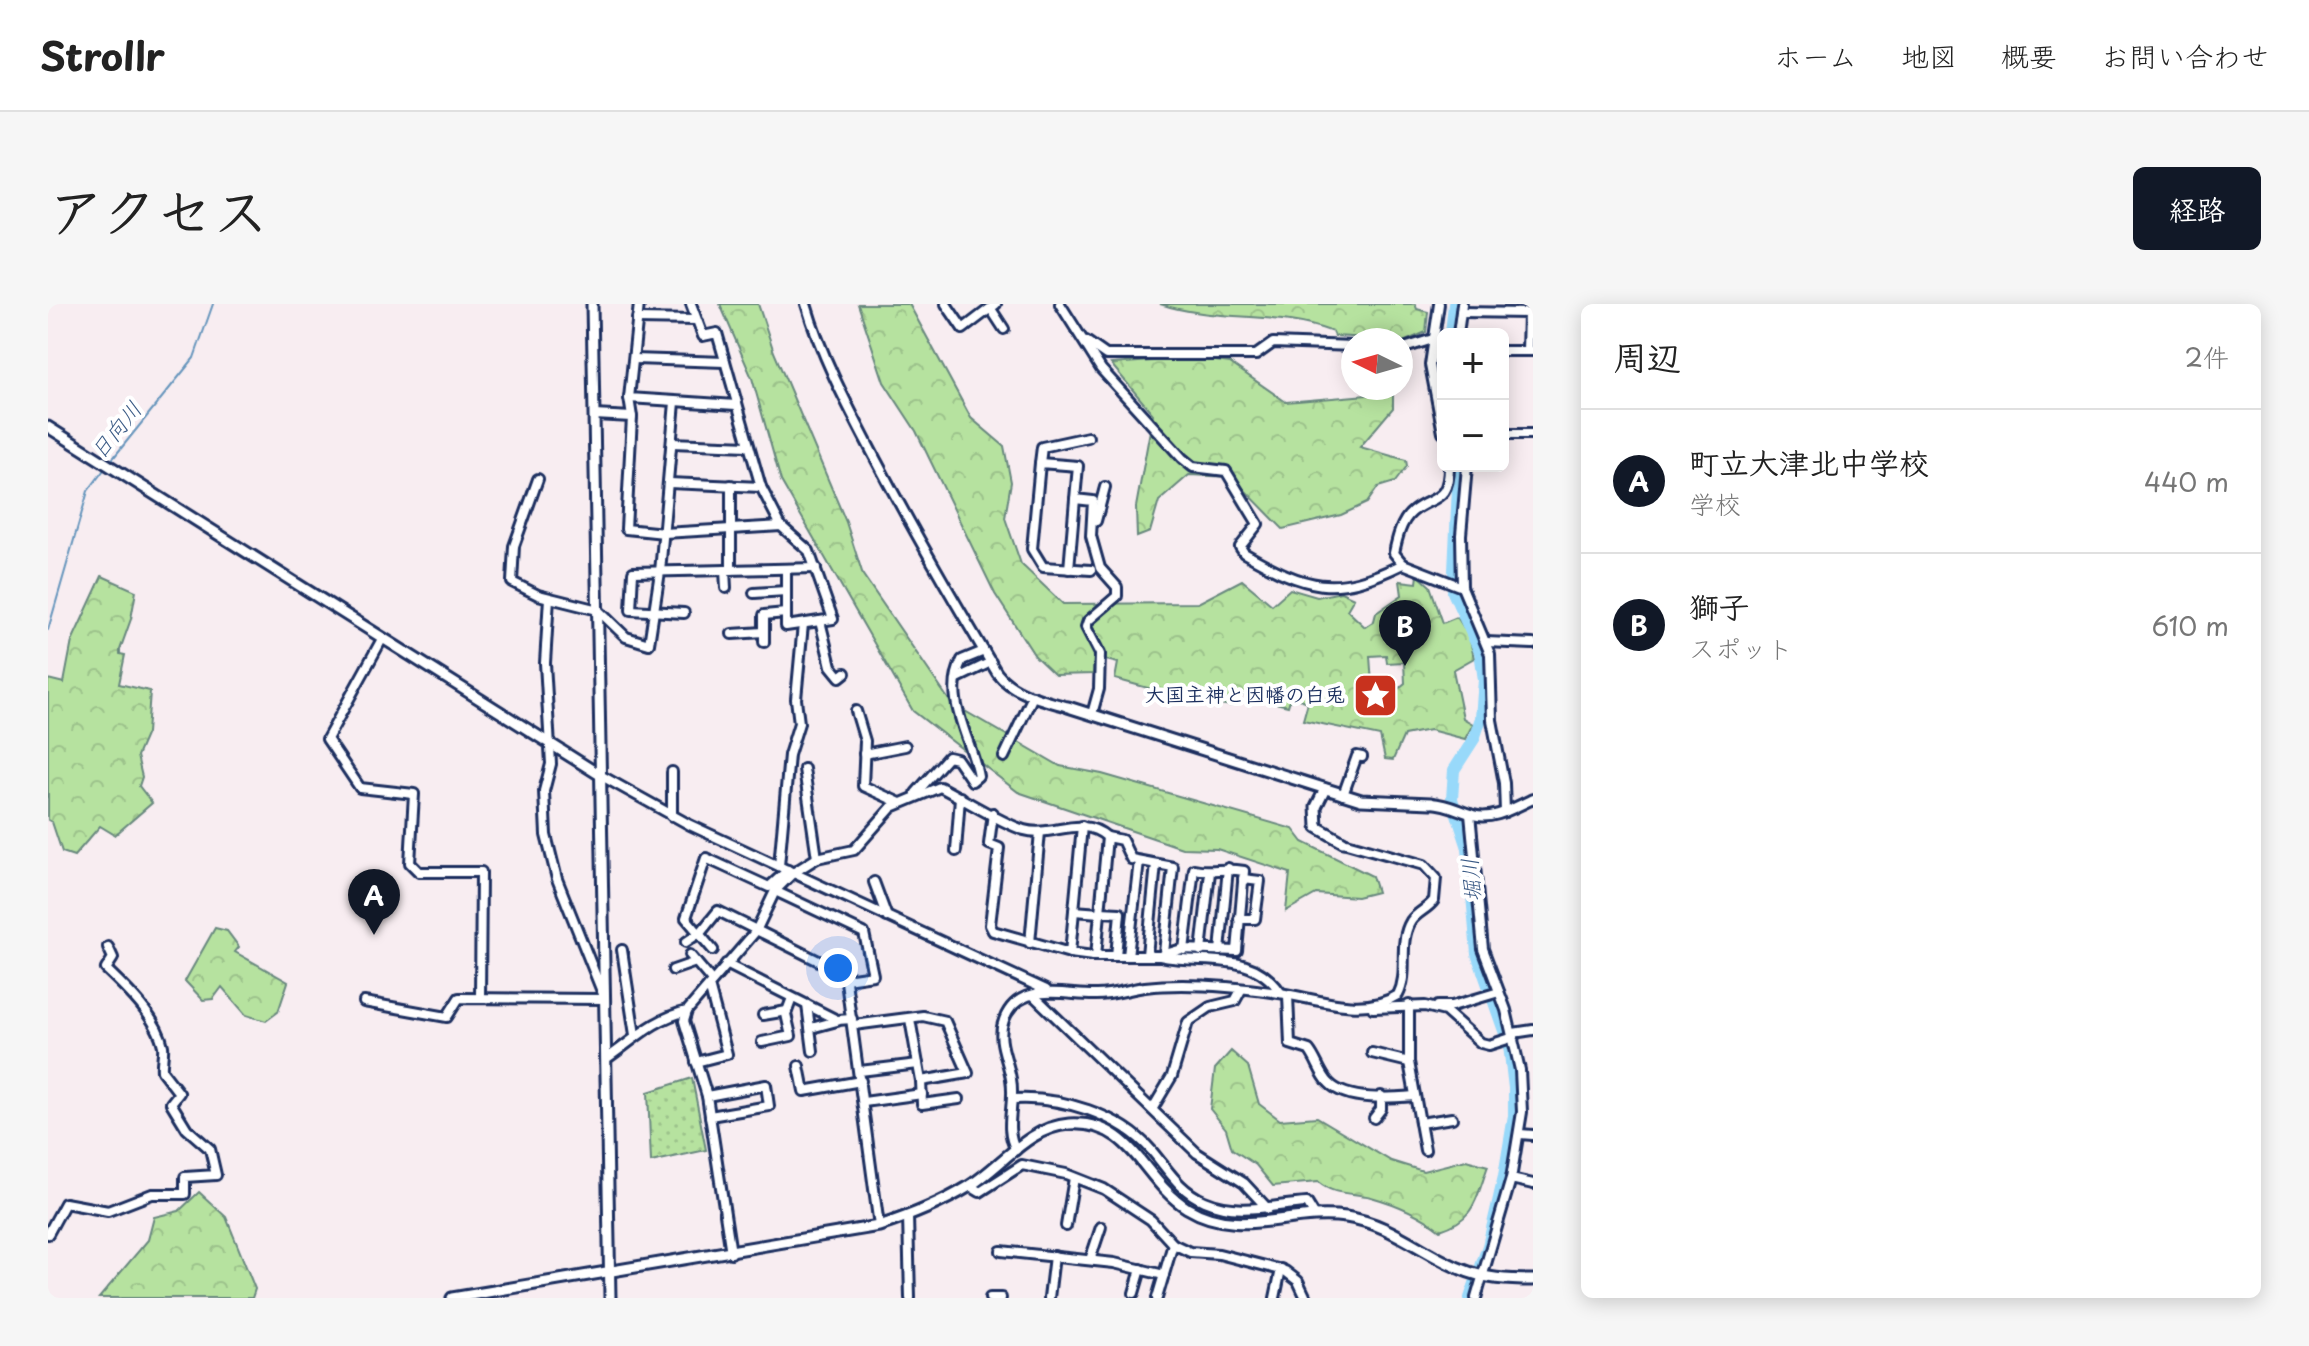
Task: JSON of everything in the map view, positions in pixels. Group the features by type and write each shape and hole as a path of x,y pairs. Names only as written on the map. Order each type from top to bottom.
{"street":[{"path":"592,304 610,1298"},
{"path":"639,304 629,398 632,417 626,529 664,533 781,526"},
{"path":"691,304 703,336 717,333 761,487 781,526 799,539 816,568 819,587 833,619 786,626 786,569"},
{"path":"806,304 826,359 864,438 930,561 1003,681 1033,696 1361,800 1452,805 1470,814 1489,816 1533,799"},
{"path":"946,304 963,329 996,305 1004,329"},
{"path":"1060,304 1101,369 1182,458 1193,467 1226,471 1258,524 1240,547 1244,553 1312,586 1328,587 1403,564"},
{"path":"1437,401 1430,365 1439,304"},
{"path":"1459,328 1461,308 1528,313 1530,351 1509,351"},
{"path":"637,319 696,320"},
{"path":"1076,328 1092,348 1106,355 1256,355 1273,343 1341,346"},
{"path":"1413,345 1433,339"},
{"path":"634,359 725,362"},
{"path":"629,398 736,405"},
{"path":"538,479 514,546 511,579 518,587 598,610 626,637 649,644 660,572 675,402"},
{"path":"594,415 632,417"},
{"path":"48,427 549,744 672,816 1046,990 1096,995 1158,987 1241,990 1356,1005 1425,1006 1452,1006 1499,992"},
{"path":"1509,434 1533,434"},
{"path":"1088,437 1042,447 1032,549 1043,567 1091,570"},
{"path":"672,443 748,446"},
{"path":"1040,463 1078,466 1069,569"},
{"path":"1448,472 1437,501 1411,513 1398,535 1394,553 1403,564 1462,587"},
{"path":"1466,472 1461,535 1462,587 1486,642 1493,688 1492,720 1504,783 1505,812"},
{"path":"669,483 761,487"},
{"path":"726,588 731,485"},
{"path":"1095,550 1097,513 1105,487"},
{"path":"1075,499 1093,501 1090,521 1100,568 1117,587 1117,596 1088,621 1086,627 1086,635 1100,654 1099,689 1092,714"},
{"path":"684,613 631,610 633,572 816,568"},
{"path":"754,593 786,591"},
{"path":"549,598 545,663 551,764 544,791 546,835 557,879 605,999"},
{"path":"732,634 764,637 764,615 786,613"},
{"path":"820,621 831,666 841,677"},
{"path":"731,1253 707,1096 684,1021 687,1011 756,931 787,870 789,755 799,723 796,699 803,624"},
{"path":"382,639 327,739 360,788 414,794 410,863 419,872 481,872 480,998"},
{"path":"1486,642 1533,644"},
{"path":"913,797 948,757 957,759 972,781 978,776 974,751 963,730 955,703 962,660 984,651"},
{"path":"958,678 991,662"},
{"path":"1004,757 1033,696"},
{"path":"856,711 865,741 863,786 900,803"},
{"path":"864,754 905,746"},
{"path":"1343,795 1357,756 1362,757"},
{"path":"804,769 817,858"},
{"path":"672,772 672,816"},
{"path":"713,950 701,932 686,918 706,858 769,887 787,870 817,858 854,850 892,807 940,787 1014,826 1040,832 1082,826 1093,828 1107,837 1122,840 1131,859 1173,867 1162,954"},
{"path":"1325,789 1316,807 1317,827 1343,842 1424,865 1436,878 1434,900 1417,915 1407,930 1405,973 1398,995 1356,1005"},
{"path":"956,851 960,797"},
{"path":"993,813 989,844 999,848 990,925 993,931 1070,953 1128,956 1184,950 1237,951 1244,871 1194,869 1184,950"},
{"path":"1470,814 1481,934 1513,1035 1522,1099 1520,1134 1511,1179 1479,1275 1476,1298"},
{"path":"1070,953 1082,826"},
{"path":"1030,943 1040,832"},
{"path":"1096,956 1107,837"},
{"path":"1128,956 1139,861"},
{"path":"1147,955 1156,864"},
{"path":"1220,951 1228,868"},
{"path":"1201,951 1210,872"},
{"path":"1239,919 1255,919 1260,881 1243,879"},
{"path":"874,882 887,917"},
{"path":"775,891 864,933 873,975 846,979"},
{"path":"686,942 701,932 718,911 845,974 879,1226"},
{"path":"1074,911 1120,913 1116,956"},
{"path":"48,1234 65,1203 114,1210 152,1194 185,1194 185,1177 216,1175 210,1149 187,1129 171,1103 179,1093 162,1071 163,1047 150,1018 141,1010 135,995 106,969 113,958 108,947"},
{"path":"622,950 635,1035"},
{"path":"1162,954 1182,961 1246,964 1285,994 1290,1044 1309,1050 1329,1083 1339,1090 1381,1096 1415,1096"},
{"path":"673,970 693,958 710,984 727,1054 696,1062"},
{"path":"726,964 837,1020 853,1022 923,1016 945,1021 968,1073 921,1081"},
{"path":"1016,1150 1008,1130 1013,1099 1002,1028 1013,1006 1046,990"},
{"path":"1153,1108 1172,1076 1188,1022 1210,1007 1235,1001 1241,990"},
{"path":"1033,995 1197,1153 1244,1183 1268,1209"},
{"path":"364,1002 447,1017 459,998 605,999"},
{"path":"762,1042 791,1036 787,1011 792,998"},
{"path":"807,1005 813,1051"},
{"path":"1409,1005 1409,1062 1425,1150"},
{"path":"1425,1006 1445,1011 1481,1043 1489,1045 1533,1030"},
{"path":"606,1059 635,1035 667,1016 687,1011"},
{"path":"763,1015 787,1011"},
{"path":"910,1019 922,1104 959,1099"},
{"path":"811,1028 837,1020"},
{"path":"1372,1053 1409,1062"},
{"path":"799,1066 804,1091 918,1064"},
{"path":"707,1096 766,1085 769,1106 710,1116"},
{"path":"864,1102 922,1094"},
{"path":"1374,1118 1381,1109 1381,1096"},
{"path":"1013,1099 1032,1097 1096,1114 1134,1133 1173,1180 1203,1200 1230,1208 1268,1209 1307,1203 1315,1216"},
{"path":"1522,1099 1533,1099"},
{"path":"1420,1123 1452,1118"},
{"path":"452,1298 879,1226 908,1216 970,1186 1034,1136 1057,1126 1096,1126 1126,1141 1159,1185 1200,1215 1247,1226 1315,1216 1347,1218 1379,1225 1479,1275 1533,1280"},
{"path":"1520,1134 1533,1135"},
{"path":"970,1186 980,1192 1022,1165 1074,1178 1104,1189 1131,1207 1173,1244 1190,1252 1219,1254 1281,1269 1298,1281 1306,1298"},
{"path":"1066,1226 1074,1178"},
{"path":"1511,1179 1533,1184"},
{"path":"908,1216 910,1298"},
{"path":"1090,1260 1101,1227"},
{"path":"1157,1298 1173,1244"},
{"path":"1001,1251 1090,1260 1164,1275"},
{"path":"1049,1298 1054,1256"},
{"path":"1134,1293 1141,1269"},
{"path":"1275,1298 1281,1269"},
{"path":"990,1298 1001,1298"}],"green space":[{"path":"720,304 758,304 774,352 846,522 863,575 951,703 1060,766 1102,774 1293,829 1303,842 1372,876 1377,892 1357,897 1316,894 1286,911 1290,873 1217,849 1182,848 1018,792 913,711 781,481 752,378"},
{"path":"858,304 909,304 971,418 1004,446 1011,482 1005,518 1021,564 1063,604 1198,603 1242,580 1272,605 1290,589 1317,597 1341,592 1354,598 1347,610 1365,627 1374,621 1376,613 1402,595 1400,581 1417,583 1418,575 1430,586 1443,623 1457,617 1469,636 1474,658 1453,670 1463,718 1473,724 1465,739 1430,730 1404,735 1393,760 1385,759 1380,736 1303,720 1308,702 1291,696 1288,706 1239,694 1232,706 1192,700 1115,679 1118,663 1094,657 1093,674 1055,675 1035,656 995,594 916,431 884,382","holes":["1386,655 1387,663 1404,662 1405,683 1388,697 1373,698 1370,656"]},
{"path":"1160,304 1415,304 1417,309 1428,312 1426,332 1413,338 1413,328 1341,328 1341,336 1335,336 1333,332 1312,325 1290,321 1182,310"},
{"path":"1194,358 1230,363 1286,402 1341,397 1341,400 1393,400 1393,408 1360,447 1406,460 1407,466 1395,482 1378,487 1367,503 1341,515 1283,529 1232,477 1189,475 1159,501 1150,532 1137,537 1136,507 1153,414 1111,364"},
{"path":"102,576 136,591 131,619 120,650 120,654 125,655 119,684 150,691 147,733 137,756 142,777 139,786 152,803 115,835 100,826 74,856 62,852 52,822 48,820 48,679 64,683 72,641"},
{"path":"215,928 227,931 239,947 235,952 288,982 278,1012 266,1021 246,1015 222,987 213,999 203,1000 185,981"},
{"path":"1231,1051 1248,1066 1259,1104 1280,1120 1317,1117 1391,1161 1423,1171 1466,1160 1488,1166 1473,1206 1461,1220 1440,1230 1399,1206 1371,1197 1337,1192 1318,1182 1273,1186 1256,1165 1232,1149 1226,1129 1210,1109 1215,1069"},
{"path":"692,1078 706,1150 651,1162 648,1092"},
{"path":"199,1192 226,1217 255,1289 252,1298 99,1298 148,1240 154,1217 179,1211"}],"waterway":[{"name":"日向川","path":"110,462 194,358 213,304"},
{"name":"堀川","path":"1452,328 1454,304"},
{"name":"日向川","path":"48,630 88,491 106,467"},
{"name":"堀川","path":"1459,472 1453,592 1480,652 1484,680 1481,718 1474,739 1454,770 1452,799 1468,848 1477,954 1509,1045 1514,1088 1514,1116 1504,1176 1488,1246 1470,1298"}],"place":[{"name":"獅子","path":"1405,666"},
{"name":"大国主神と因幡の白兎","path":"1376,695"},
{"name":"町立大津北中学校","path":"374,935"}]}
